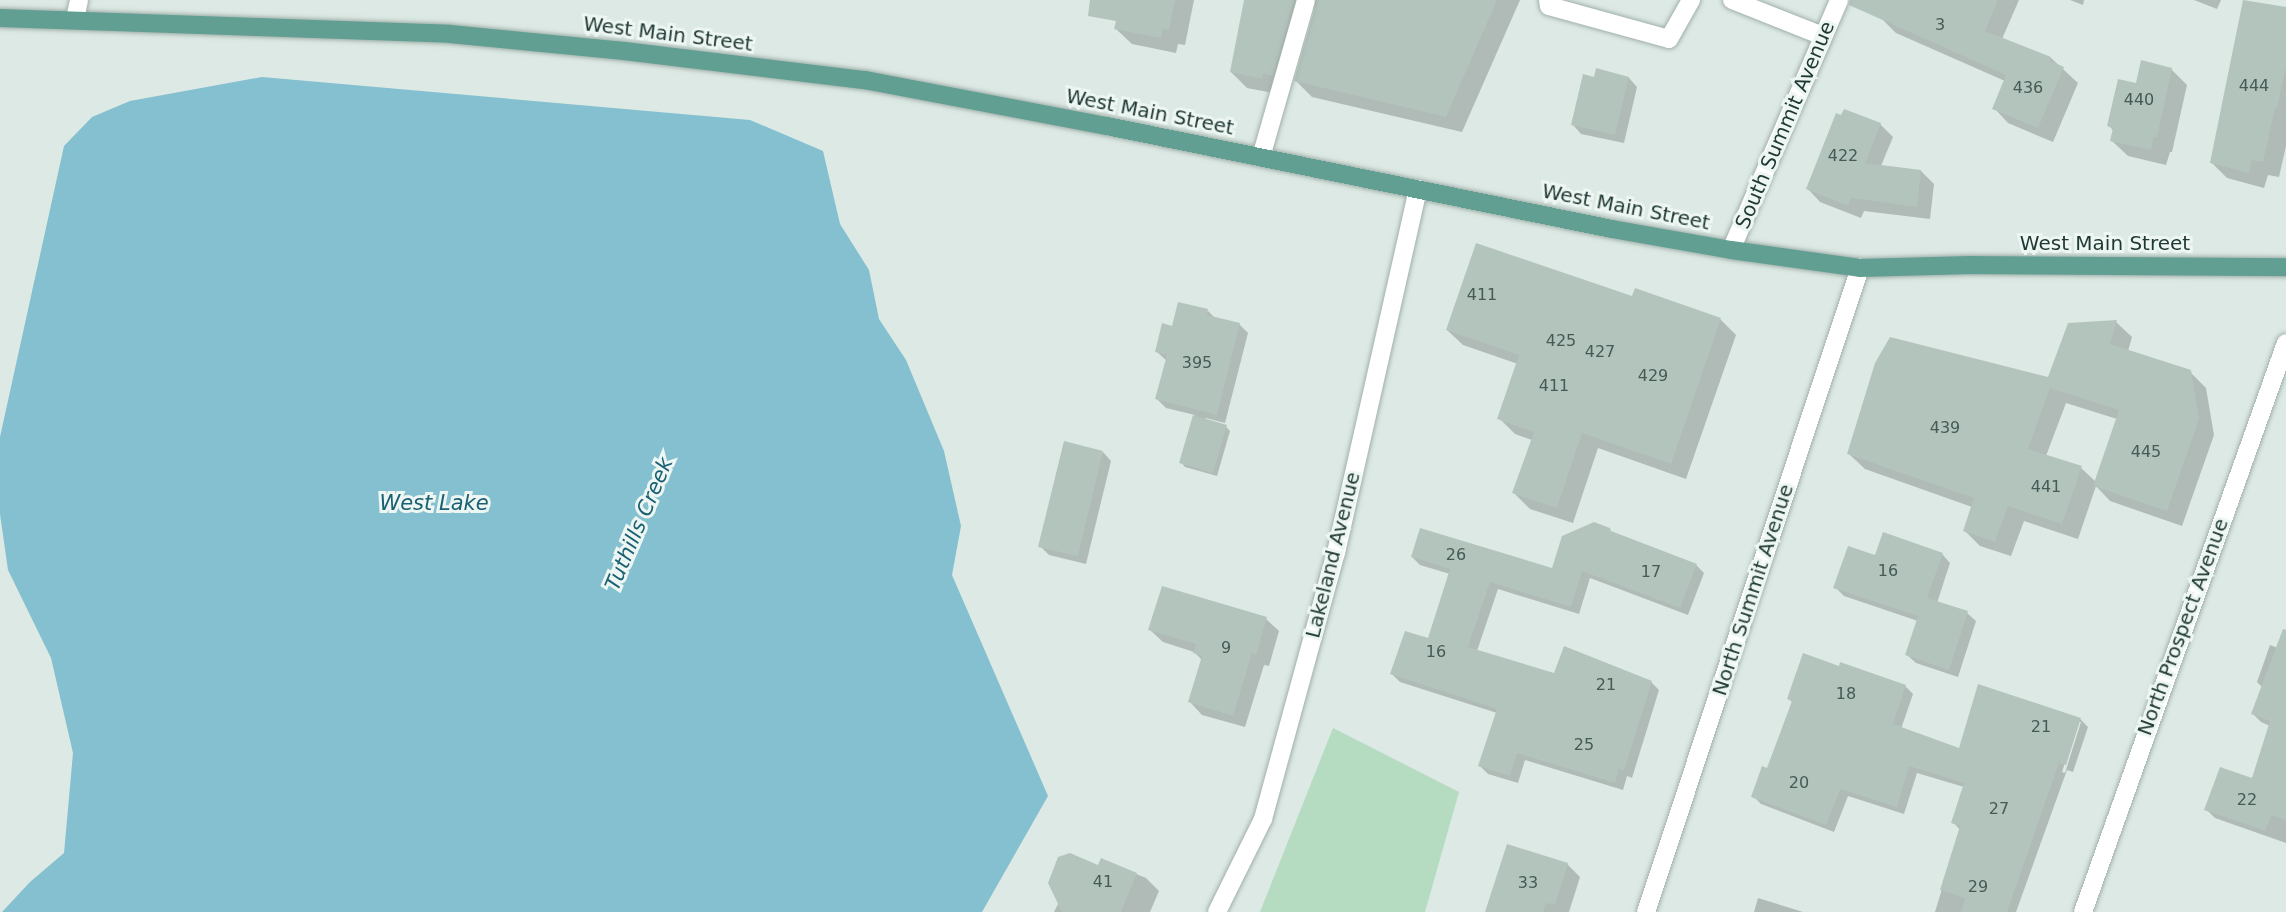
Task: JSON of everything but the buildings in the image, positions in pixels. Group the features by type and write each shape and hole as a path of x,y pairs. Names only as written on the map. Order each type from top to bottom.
{"main road":[{"name":"West Main Street","path":"0,18 450,34 624,51 865,80 1261,157 1612,229 1731,250 1860,268 1971,265 2286,267"}],"street":[{"path":"75,19 80,0"},
{"path":"1261,157 1306,0"},
{"path":"1548,0 1549,6 1670,39 1691,0"},
{"path":"1732,0 1823,36"},
{"name":"South Summit Avenue","path":"1731,250 1839,0"},
{"name":"Lakeland Avenue","path":"1217,912 1266,808 1336,553 1418,189"},
{"name":"North Summit Avenue","path":"1646,912 1860,268"},
{"name":"North Prospect Avenue","path":"2083,912 2286,343"}],"green space":[{"path":"1333,728 1459,792 1425,912 1260,912"}],"water":[{"name":"West Lake","path":"262,77 750,120 823,151 840,224 869,270 879,319 906,360 944,451 961,526 952,575 1048,796 982,912 2,912 30,882 64,853 73,753 51,658 8,570 0,514 0,437 64,146 92,117 130,101"}],"water label":[{"name":"Tuthills Creek","path":"639,524"}]}
